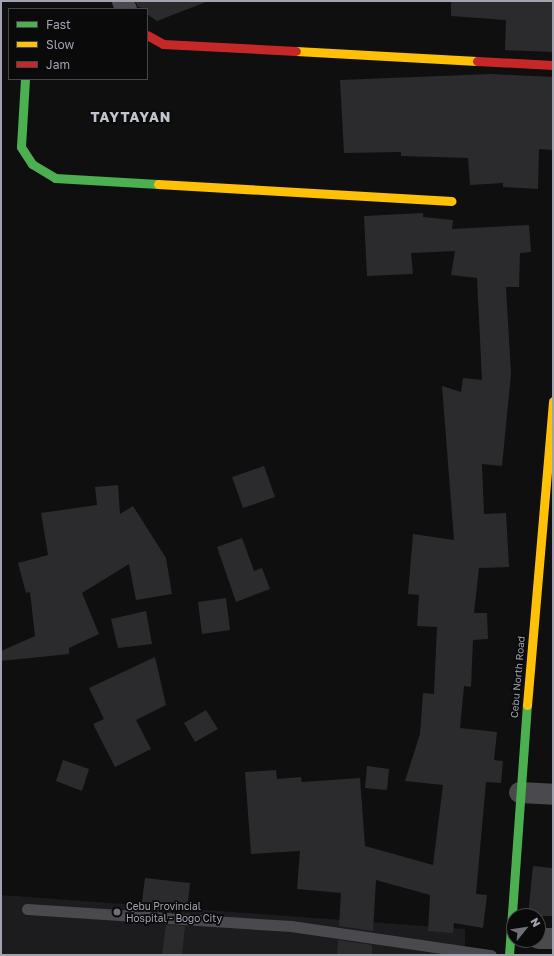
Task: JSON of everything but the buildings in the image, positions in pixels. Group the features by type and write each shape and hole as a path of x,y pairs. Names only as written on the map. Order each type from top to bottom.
{"main road":[{"path":"152,41 553,65"},
{"path":"25,80 21,147 32,164 55,178 452,200"},
{"name":"Cebu North Road","path":"513,908 519,792 553,401"}],"street":[{"path":"519,792 553,794"}],"lane":[{"path":"27,909 291,926 491,955"}],"shaded area":[{"name":"Cebu Provincial Hospital - Bogo City","path":"1,895 465,929 465,955 1,955"}],"traffic: fast":[{"path":"25,80 21,147 32,164 55,178 158,184"},
{"path":"509,955 527,705"}],"traffic: slow":[{"path":"296,51 477,61"},
{"path":"158,184 452,201"},
{"path":"527,705 553,401"}],"traffic: jam":[{"path":"148,36 163,44 296,51"},
{"path":"477,61 553,65"}],"place":[{"name":"Cebu Provincial Hospital - Bogo City","path":"117,912"}],"district":[{"name":"TAYTAYAN","path":"131,117"}]}
